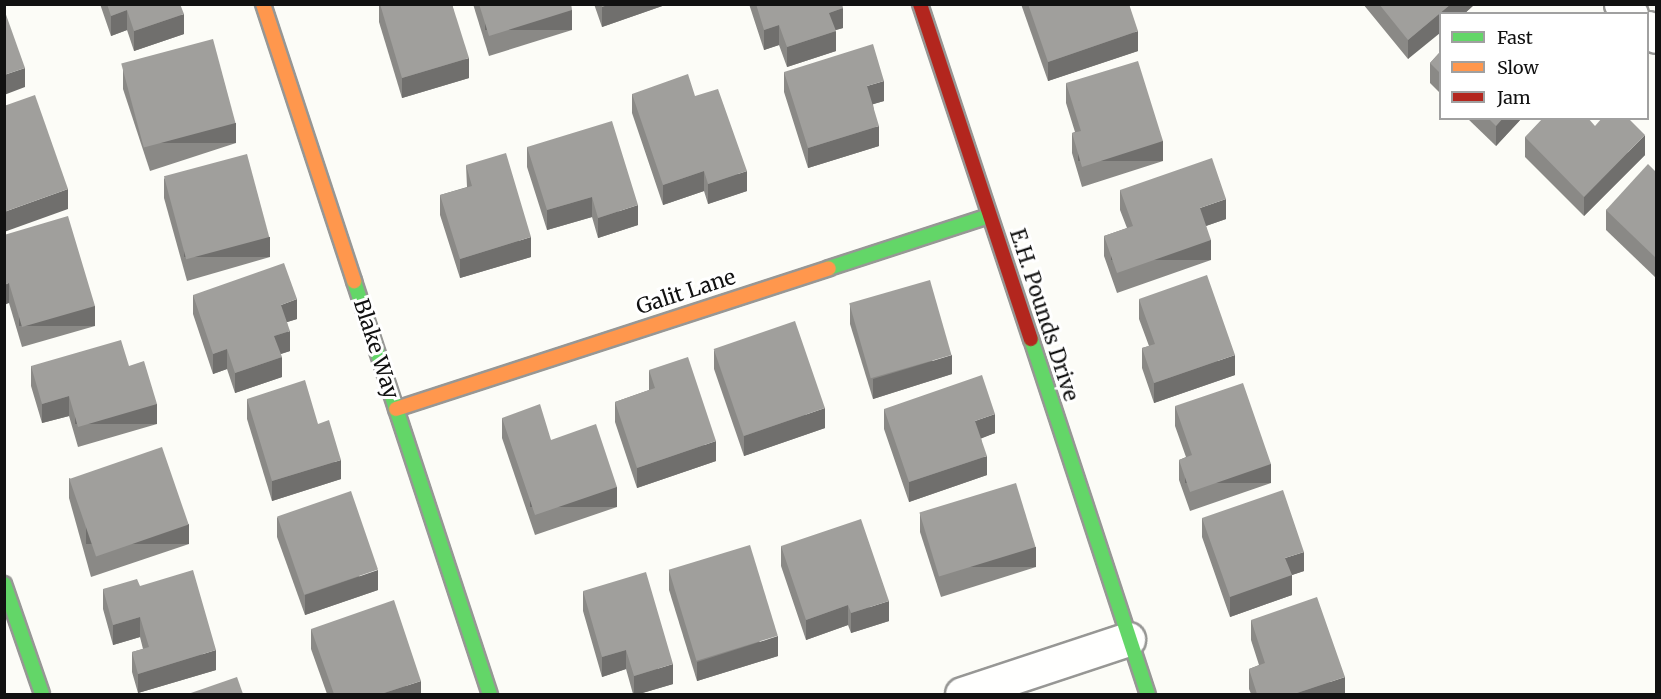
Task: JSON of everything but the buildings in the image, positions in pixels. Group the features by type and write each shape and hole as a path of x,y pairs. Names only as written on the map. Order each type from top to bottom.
{"street":[{"name":"Blake Way","path":"263,4 490,694"},
{"name":"E.H. Pounds Drive","path":"920,4 1148,694"},
{"name":"Galit Lane","path":"396,409 989,216"},
{"path":"4,584 42,694"},
{"path":"962,694 1128,639"}],"traffic: fast":[{"path":"829,268 989,216"},
{"path":"354,281 490,694"},
{"path":"1031,339 1148,694"},
{"path":"4,584 42,694"}],"traffic: slow":[{"path":"263,4 354,281"},
{"path":"396,409 829,268"}],"traffic: jam":[{"path":"920,4 1031,339"}]}
